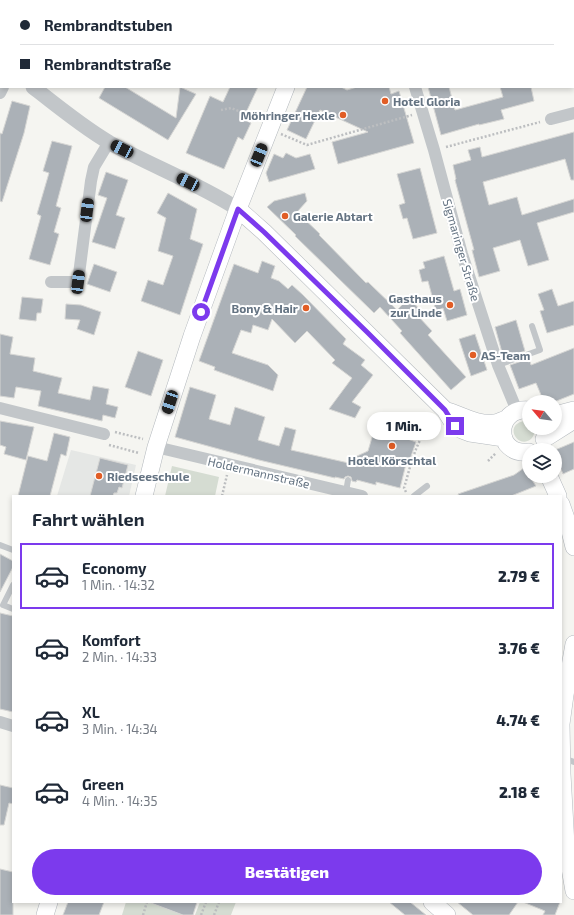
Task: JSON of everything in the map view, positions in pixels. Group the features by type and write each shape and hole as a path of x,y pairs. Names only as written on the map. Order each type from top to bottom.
{"main road":[{"path":"144,495 148,447 286,88"},
{"path":"238,209 264,232 445,410 455,426 470,433 504,438"},
{"path":"445,410 473,421 496,424 518,413"},
{"path":"562,413 574,410"},
{"path":"518,413 502,432 510,448 516,452 522,453"},
{"path":"541,443 574,420"},
{"path":"552,483 558,495"},
{"path":"562,507 574,547"},
{"path":"562,717 574,644"},
{"path":"562,731 566,759 566,845 574,891"},
{"path":"45,915 49,903"},
{"path":"433,903 447,915"}],"street":[{"path":"34,88 62,110 109,142 238,209"},
{"name":"Sigmaringer Straße","path":"415,88 434,150 462,254 498,365 518,413"},
{"path":"551,119 574,113"},
{"path":"51,282 78,282 94,167 109,142"},
{"path":"0,408 104,434"},
{"name":"Holdermannstraße","path":"148,447 229,464 358,495"},
{"path":"0,722 12,726"}],"lane":[{"path":"498,365 540,350 532,326"},
{"path":"346,492 348,480"},
{"path":"415,495 427,486"},
{"path":"0,545 12,550"},
{"path":"12,587 3,605 12,609"}],"path":[{"path":"220,110 232,108 307,145 422,112"},
{"path":"434,150 551,119"},
{"path":"408,495 404,488 420,437 427,427 445,410"},
{"path":"112,432 148,447 106,444 104,434 112,432"},
{"path":"222,495 229,464"},
{"path":"143,915 147,903"},
{"path":"201,915 206,903"},
{"path":"214,915 219,903"}],"shaded area":[{"path":"522,422 522,435 534,435 531,439 526,442 521,441 515,436 514,427"},
{"name":"Riedseeschule","path":"71,450 136,465 129,495 57,495"},
{"path":"172,466 219,477 215,495 165,495"},
{"path":"126,903 166,903 164,908 183,915 122,915"},
{"path":"200,903 236,903 231,915 195,915"}],"building":[{"path":"104,88 127,88 176,118 180,88 196,94 168,140 99,98"},
{"path":"230,88 258,88 243,119 251,123 243,140 238,137 224,169 186,153 210,96 223,102"},
{"path":"307,88 343,88 347,90 354,88 389,88 391,94 399,91 414,143 338,164 332,142 368,132 320,110 306,139 287,130"},
{"path":"428,88 449,88 455,110 503,97 500,88 531,88 534,101 501,110 504,119 479,124 441,135"},
{"path":"12,101 30,106 24,133 2,202 0,201 0,133 2,134"},
{"path":"574,132 574,180 571,180 565,159 483,182 489,205 517,197 522,215 574,199 574,212 537,223 549,260 528,266 520,240 493,248 500,271 479,277 472,250 474,250 455,180 453,165 471,160 468,150 480,147 482,157"},
{"path":"52,141 72,146 56,206 61,208 54,232 59,234 50,265 29,259 41,216 37,214 49,173 43,171"},
{"path":"286,153 296,158 310,154 315,169 269,182 266,173 274,154 283,158"},
{"path":"420,168 437,233 413,239 407,218 403,219 399,205 405,203 397,174"},
{"path":"106,172 128,180 116,215 125,218 115,249 92,242 107,198 98,195"},
{"path":"168,193 197,209 190,239 203,244 180,315 141,301 148,280 163,285 173,256 158,251 166,218 157,213"},
{"path":"305,193 307,201 297,212 366,283 368,282 397,310 409,298 424,314 418,316 432,331 428,335 466,377 451,390 400,333 402,331 380,307 374,313 267,207 274,201"},
{"path":"444,256 454,291 460,289 467,315 447,321 443,308 436,311 428,281 422,282 419,270 425,268 423,262"},
{"path":"262,261 275,266 271,278 279,281 288,289 292,285 346,339 343,344 365,360 361,365 373,375 352,402 361,407 355,418 329,409 352,378 332,363 335,360 307,331 295,343 272,319 268,330 253,325 251,333 241,330 232,353 268,365 278,375 273,391 214,370 215,367 199,361 234,264 258,273"},
{"path":"94,264 117,272 110,292 87,284"},
{"path":"552,289 558,306 574,301 574,325 547,333 540,311 544,310 538,294"},
{"path":"22,297 43,299 41,313 37,313 36,321 19,319"},
{"path":"66,304 81,305 101,312 94,335 77,329 80,320 65,319"},
{"path":"516,320 525,351 507,357 506,355 503,356 495,327"},
{"path":"0,334 13,337 10,354 35,358 33,371 62,378 58,393 90,400 93,386 109,389 106,404 118,407 115,418 103,415 102,421 38,406 41,391 16,387 14,398 0,396"},
{"name":"AS-Team","path":"475,334 487,370 471,376 459,339"},
{"path":"574,348 574,394 562,399 562,395 541,395 536,383 519,389 510,365 528,359 528,362 530,361 531,365"},
{"path":"138,351 163,360 151,396 125,387"},
{"path":"190,387 216,395 209,419 230,425 235,407 265,417 258,440 279,446 285,427 296,430 291,450 353,464 355,457 368,451 373,434 380,437 382,430 416,442 408,465 406,464 400,488 376,482 376,485 357,480 356,482 352,481 351,477 348,476 344,479 335,478 259,460 175,437"},
{"path":"0,421 34,427 26,460 4,454 6,447 0,445"},
{"path":"54,433 70,437 66,456 61,454 50,495 18,495 28,456 47,461"},
{"path":"574,442 574,469 563,474 562,472 562,447"},
{"path":"100,458 128,465 122,488 119,487 117,493 114,493 113,495 90,495"},
{"path":"522,469 522,483 534,483 536,486 514,495 458,494 514,475"},
{"path":"0,554 12,560 12,569 0,592"},
{"path":"0,613 12,616 12,712 0,709"},
{"path":"0,785 12,788 12,804 9,803 4,825 0,825"},
{"path":"0,869 12,872 13,915 0,915"},
{"path":"68,903 104,903 99,915 63,915"},
{"path":"151,903 197,903 193,915 183,915"},
{"path":"390,903 411,903 426,915 405,915"},
{"path":"458,903 517,903 509,915 473,915"},
{"path":"525,903 560,903 555,915 543,915 545,911"}],"place":[{"name":"Hotel Gloria","path":"385,101"},
{"name":"Möhringer Hexle","path":"343,115"},
{"name":"Galerie Abtart","path":"285,216"},
{"name":"Gasthaus zur Linde","path":"450,305"},
{"name":"Bony & Hair","path":"306,308"},
{"name":"AS-Team","path":"473,355"},
{"name":"Hotel Körschtal","path":"392,446"},
{"name":"Riedseeschule","path":"99,476"}],"route":[{"path":"201,312 238,209 264,232 367,332 445,410 455,426"}]}
